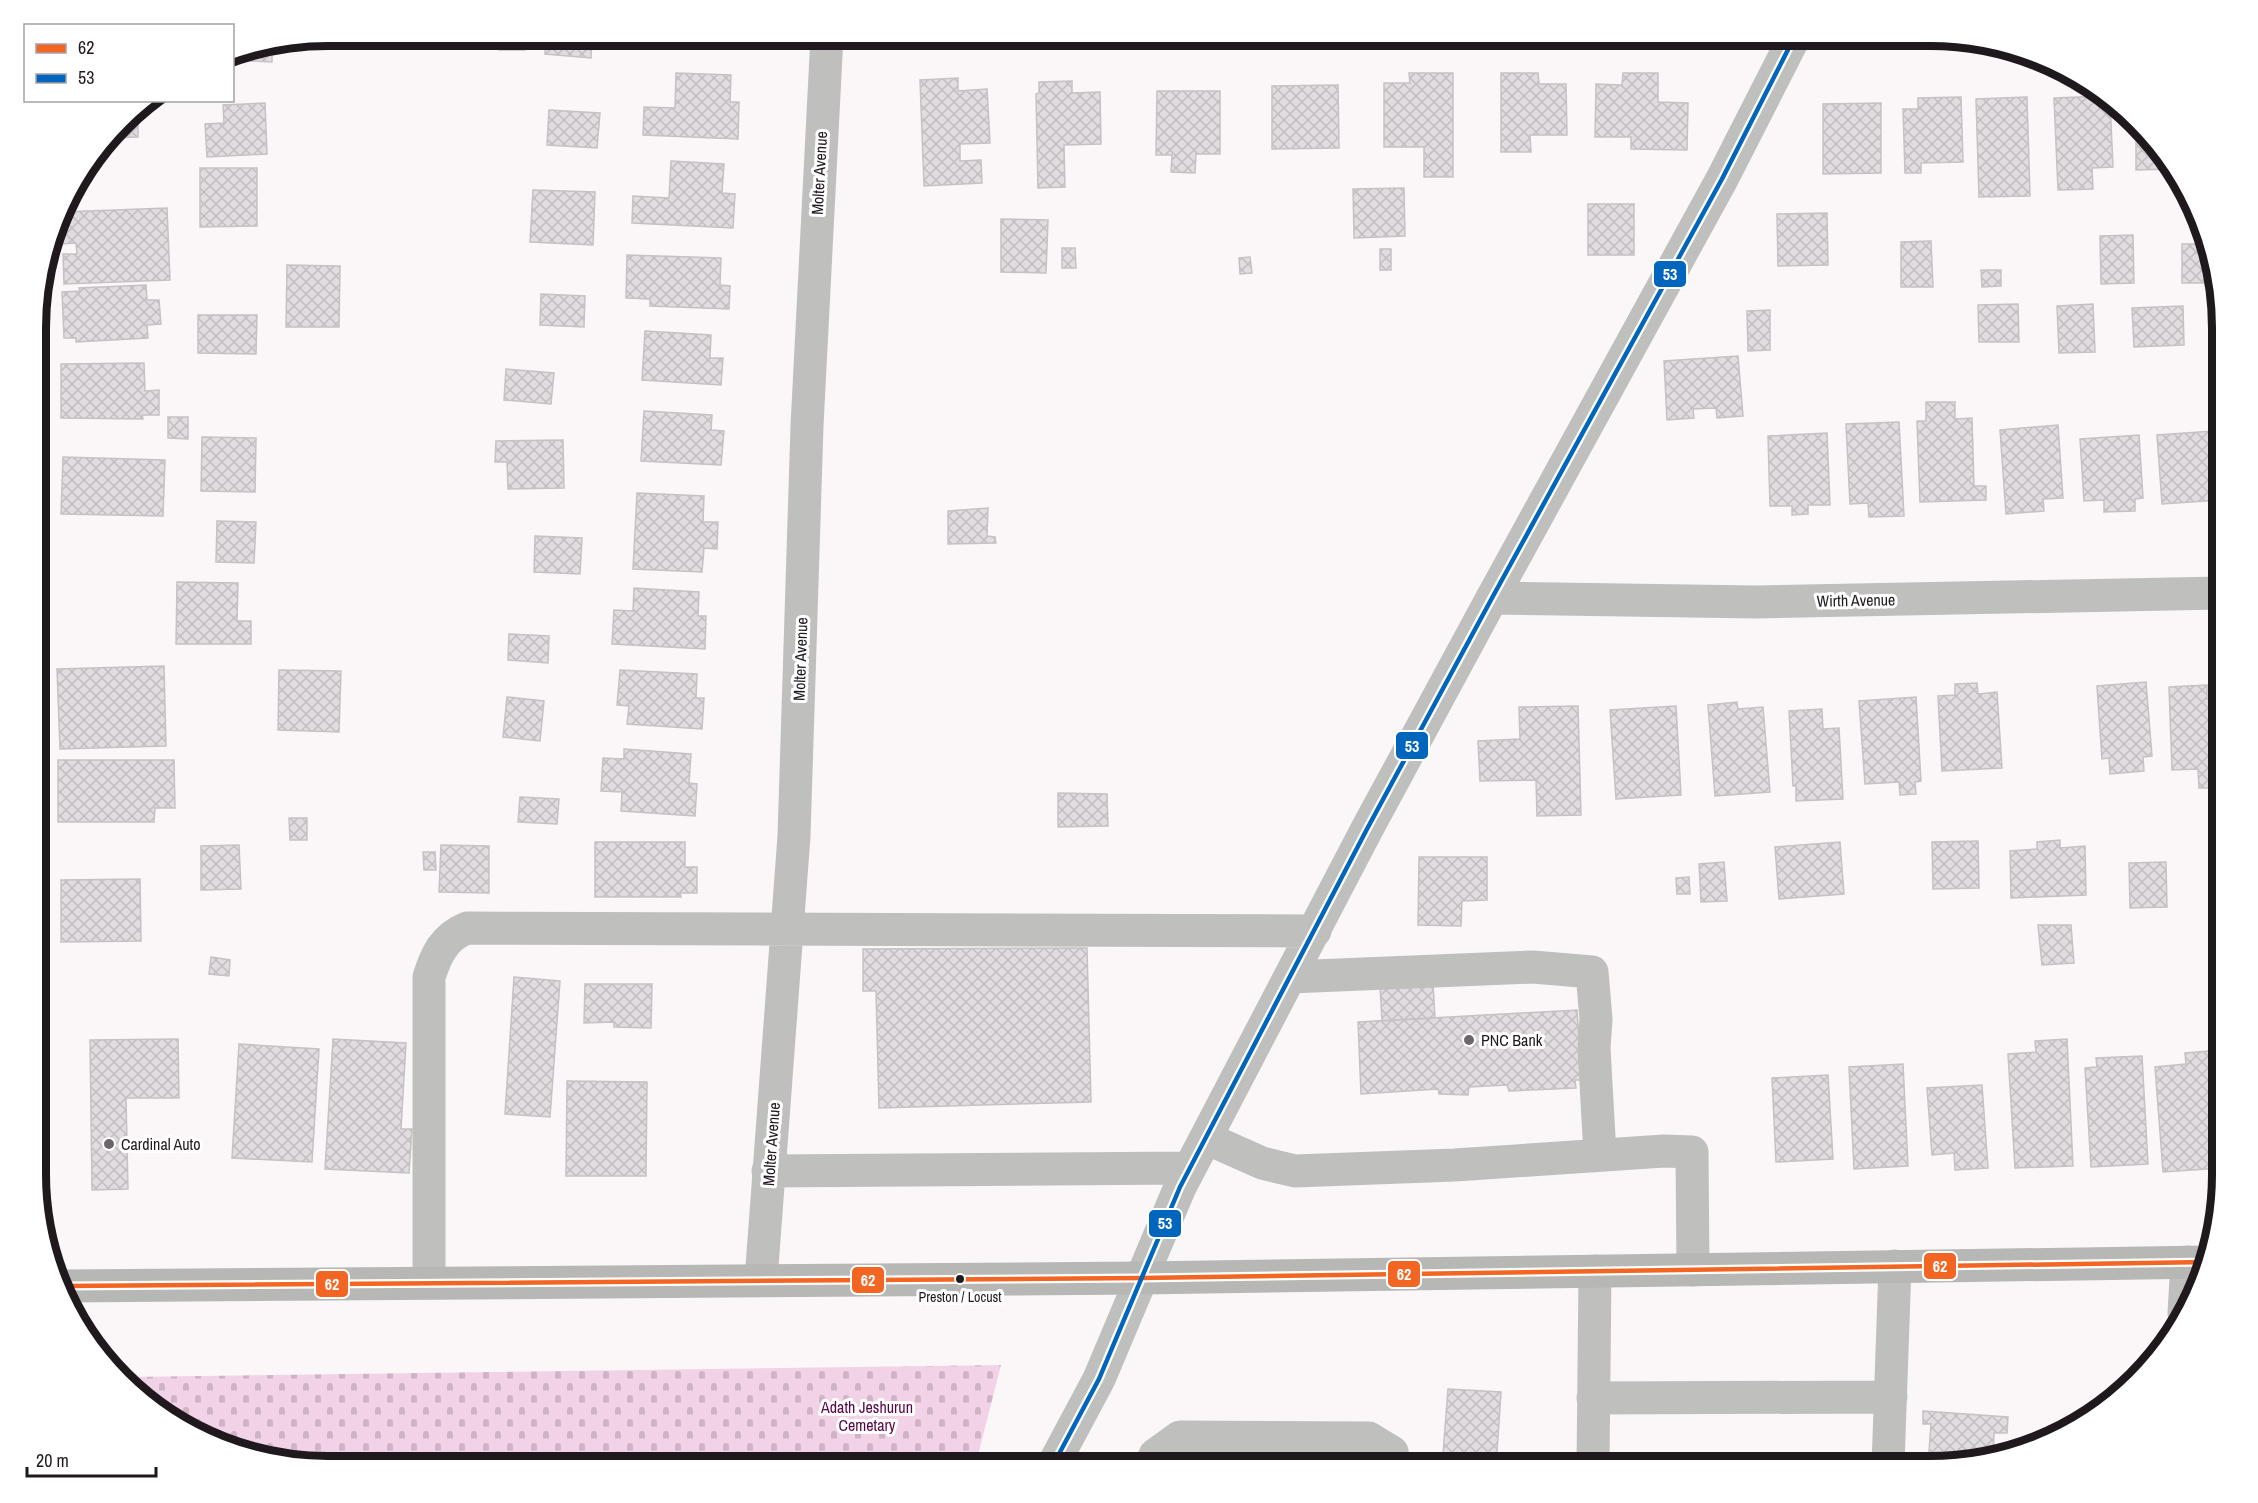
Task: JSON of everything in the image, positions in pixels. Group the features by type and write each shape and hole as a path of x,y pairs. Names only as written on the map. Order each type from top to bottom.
{"main road":[{"path":"70,1286 1142,1278 2198,1262"}],"street":[{"name":"Molter Avenue","path":"761,1280 794,836 807,426 826,46"},
{"path":"1058,1456 1099,1379 1180,1187 1367,830 1722,179 1791,46"},
{"name":"Wirth Avenue","path":"1492,598 1756,602 2212,593"},
{"path":"429,1282 429,977 436,955 455,932 467,928 1315,931"},
{"path":"1290,977 1533,968 1592,972 1596,1019 1594,1048 1600,1155"},
{"path":"1206,1138 1262,1163 1295,1171 1455,1165 1664,1151 1692,1152 1694,1270"},
{"path":"768,1170 1190,1168"},
{"path":"1888,1456 1895,1266"},
{"path":"1593,1456 1595,1271"},
{"path":"1593,1398 1890,1397"},
{"path":"1155,1456 1180,1437 1353,1452 1369,1438 1392,1452 1393,1456"}],"green space":[{"name":"Adath Jeshurun Cemetary","path":"1001,1365 978,1456 310,1456 256,1447 221,1435 187,1419 132,1377"}],"building":[{"path":"499,46 525,46 525,50 499,50"},
{"path":"545,46 592,46 591,58 545,54"},
{"path":"272,52 272,62 240,60"},
{"path":"676,73 731,75 730,102 739,102 738,139 643,135 644,107 675,108"},
{"path":"1409,73 1453,73 1453,177 1424,177 1424,147 1384,147 1384,83 1410,83"},
{"path":"1501,73 1538,73 1539,84 1566,84 1567,135 1530,135 1531,152 1501,152"},
{"path":"1623,73 1658,73 1658,102 1688,103 1687,150 1631,149 1631,137 1595,137 1596,84 1622,85"},
{"path":"958,78 958,91 987,89 990,143 960,144 960,161 981,160 982,183 924,186 920,80"},
{"path":"1072,81 1072,93 1100,92 1101,144 1064,145 1065,187 1038,188 1036,94 1039,93 1039,82"},
{"path":"1338,85 1339,148 1272,149 1272,86"},
{"path":"1157,91 1220,91 1220,154 1196,154 1195,173 1171,172 1172,155 1156,155"},
{"path":"1961,97 1963,162 1921,163 1921,173 1905,173 1903,109 1918,109 1918,98"},
{"path":"2027,97 2030,196 1979,197 1976,99"},
{"path":"2090,97 2111,112 2113,167 2092,168 2093,189 2058,190 2054,98"},
{"path":"265,103 267,154 207,157 205,124 224,123 223,105"},
{"path":"1881,103 1881,173 1823,174 1823,104"},
{"path":"549,110 600,113 597,148 547,145"},
{"path":"138,121 138,137 121,138"},
{"path":"2136,137 2162,169 2136,170"},
{"path":"671,161 724,164 722,193 735,194 733,228 632,223 633,196 669,198"},
{"path":"200,168 257,168 257,226 200,227"},
{"path":"1404,188 1405,236 1354,238 1353,189"},
{"path":"533,190 595,192 593,245 530,242"},
{"path":"1588,204 1634,204 1634,255 1588,255"},
{"path":"167,208 170,280 64,284 63,254 77,254 76,243 61,244 61,238 72,212"},
{"path":"1827,213 1828,265 1778,266 1777,214"},
{"path":"1001,219 1048,220 1046,273 1001,272"},
{"path":"2133,235 2134,283 2101,284 2100,236"},
{"path":"1931,241 1933,287 1901,287 1901,242"},
{"path":"2182,244 2199,244 2208,283 2182,283"},
{"path":"1062,248 1075,248 1076,268 1062,268"},
{"path":"1380,249 1391,249 1391,270 1380,270"},
{"path":"627,255 721,258 720,285 730,286 729,309 650,306 650,299 626,298"},
{"path":"1250,257 1252,273 1240,274 1239,258"},
{"path":"287,265 340,266 339,327 286,327"},
{"path":"1981,270 2001,270 2001,286 1982,287"},
{"path":"146,285 147,300 159,300 161,324 147,325 148,338 76,342 76,338 64,338 62,292 80,291 79,288"},
{"path":"541,294 585,296 584,327 540,325"},
{"path":"2018,304 2019,342 1979,342 1978,305"},
{"path":"2093,304 2095,352 2059,353 2057,306"},
{"path":"2183,306 2184,345 2134,347 2132,308"},
{"path":"1770,310 1770,350 1748,351 1747,311"},
{"path":"198,315 257,315 256,354 198,353"},
{"path":"645,331 711,335 710,358 723,358 721,385 642,380"},
{"path":"1738,356 1743,416 1717,418 1716,408 1693,409 1694,418 1667,420 1664,361"},
{"path":"144,363 145,391 159,390 159,415 142,415 143,419 61,418 61,364"},
{"path":"506,369 554,373 551,404 504,400"},
{"path":"1926,402 1955,402 1955,419 1972,418 1974,486 1986,486 1986,500 1920,502 1917,421 1926,421"},
{"path":"644,411 712,415 711,430 724,431 721,465 641,461"},
{"path":"168,417 188,417 188,439 168,438"},
{"path":"1899,422 1904,516 1869,517 1868,503 1850,504 1846,424"},
{"path":"2058,425 2063,498 2043,499 2044,511 2006,514 2000,430"},
{"path":"2212,431 2212,501 2162,504 2157,435"},
{"path":"1827,433 1830,505 1808,505 1808,514 1792,515 1792,506 1770,506 1768,436"},
{"path":"2139,435 2143,498 2135,499 2135,511 2104,512 2104,500 2084,501 2080,439"},
{"path":"202,437 256,438 255,492 201,491"},
{"path":"563,440 564,488 508,489 507,462 495,462 496,441"},
{"path":"63,457 165,460 163,516 61,514"},
{"path":"637,493 704,496 703,522 718,522 717,549 704,548 702,572 633,569"},
{"path":"988,508 987,536 995,537 996,543 948,544 948,511"},
{"path":"217,521 256,522 254,563 216,562"},
{"path":"535,536 582,538 580,574 534,572"},
{"path":"177,582 238,583 237,621 251,621 251,644 176,644"},
{"path":"634,588 699,592 698,616 706,616 705,649 612,644 614,610 633,611"},
{"path":"509,634 549,636 548,663 508,660"},
{"path":"164,666 166,746 60,749 57,669"},
{"path":"279,670 341,671 339,732 278,730"},
{"path":"620,670 697,674 696,698 704,698 702,729 627,724 629,706 617,705"},
{"path":"2146,682 2152,756 2143,757 2144,771 2110,774 2109,758 2102,759 2097,686"},
{"path":"1977,683 1978,694 1997,692 2002,768 1942,771 1938,696 1955,695 1955,684"},
{"path":"2207,685 2207,699 2212,699 2212,788 2199,788 2198,769 2172,770 2169,687"},
{"path":"507,697 544,701 540,741 503,737"},
{"path":"1916,697 1921,781 1915,782 1916,794 1900,795 1899,782 1865,784 1859,701"},
{"path":"1737,702 1738,709 1763,707 1770,792 1715,796 1708,705"},
{"path":"1578,706 1581,815 1537,816 1536,780 1480,781 1478,741 1520,739 1519,707"},
{"path":"1676,706 1681,795 1616,799 1610,710"},
{"path":"1822,709 1823,729 1839,728 1843,799 1796,801 1796,786 1793,786 1789,711"},
{"path":"624,749 691,754 689,783 697,784 695,816 621,811 622,792 601,791 603,758 624,759"},
{"path":"58,760 174,760 175,808 155,808 154,822 58,822"},
{"path":"1058,793 1107,794 1108,826 1058,827"},
{"path":"520,797 559,799 557,824 518,822"},
{"path":"289,818 307,818 307,840 290,840"},
{"path":"2060,840 2060,848 2085,846 2086,895 2011,898 2010,851 2037,849 2037,842"},
{"path":"1978,841 1979,888 1933,889 1932,842"},
{"path":"595,842 685,842 685,867 697,867 697,893 680,893 681,897 595,897"},
{"path":"1840,842 1844,894 1779,899 1775,847"},
{"path":"239,845 241,889 201,890 201,846"},
{"path":"441,845 489,846 489,893 439,892"},
{"path":"423,852 435,852 436,870 424,870"},
{"path":"1419,857 1487,857 1487,900 1462,901 1461,926 1418,925"},
{"path":"1724,862 1727,901 1701,902 1699,864"},
{"path":"2166,862 2167,907 2130,908 2129,863"},
{"path":"1689,877 1690,894 1677,894 1676,878"},
{"path":"140,879 141,941 61,942 61,880"},
{"path":"2038,925 2071,925 2074,963 2042,965"},
{"path":"1087,948 1091,1102 879,1108 876,991 863,991 863,949"},
{"path":"211,957 230,960 229,976 209,974"},
{"path":"1432,966 1435,1018 1382,1021 1379,968"},
{"path":"514,977 560,981 550,1117 505,1114"},
{"path":"585,984 652,984 651,1028 614,1027 614,1022 584,1023"},
{"name":"PNC Bank","path":"1577,1010 1582,1080 1575,1080 1576,1088 1509,1091 1507,1085 1469,1087 1468,1095 1439,1094 1438,1089 1361,1094 1358,1022"},
{"name":"Cardinal Auto","path":"178,1039 179,1098 126,1098 128,1189 92,1190 90,1040"},
{"path":"333,1039 406,1043 401,1129 412,1129 409,1173 325,1169"},
{"path":"2067,1039 2073,1166 2015,1168 2008,1054 2036,1052 2035,1041"},
{"path":"239,1044 319,1049 312,1162 232,1158"},
{"path":"2209,1051 2212,1054 2212,1169 2163,1172 2155,1067 2186,1064 2185,1053"},
{"path":"2142,1056 2148,1164 2091,1167 2085,1068 2097,1067 2096,1058"},
{"path":"1903,1064 1908,1166 1854,1169 1849,1067"},
{"path":"1828,1075 1833,1159 1776,1162 1772,1078"},
{"path":"567,1081 647,1082 646,1176 566,1176"},
{"path":"1982,1085 1988,1168 1955,1170 1954,1153 1932,1155 1927,1088"},
{"path":"1448,1389 1501,1392 1497,1456 1443,1456"},
{"path":"1923,1411 2008,1417 2007,1433 1994,1433 1993,1449 1948,1456 1929,1456 1931,1424 1923,1424"}],"transit line":[{"name":"53","path":"1058,1456 1099,1379 1180,1187 1367,829 1722,179 1790,46"},
{"name":"62","path":"70,1286 1142,1278 2198,1262"}],"place":[{"name":"PNC Bank","path":"1469,1040"},
{"name":"Cardinal Auto","path":"109,1144"},
{"name":"Preston / Locust","path":"960,1279"}]}
